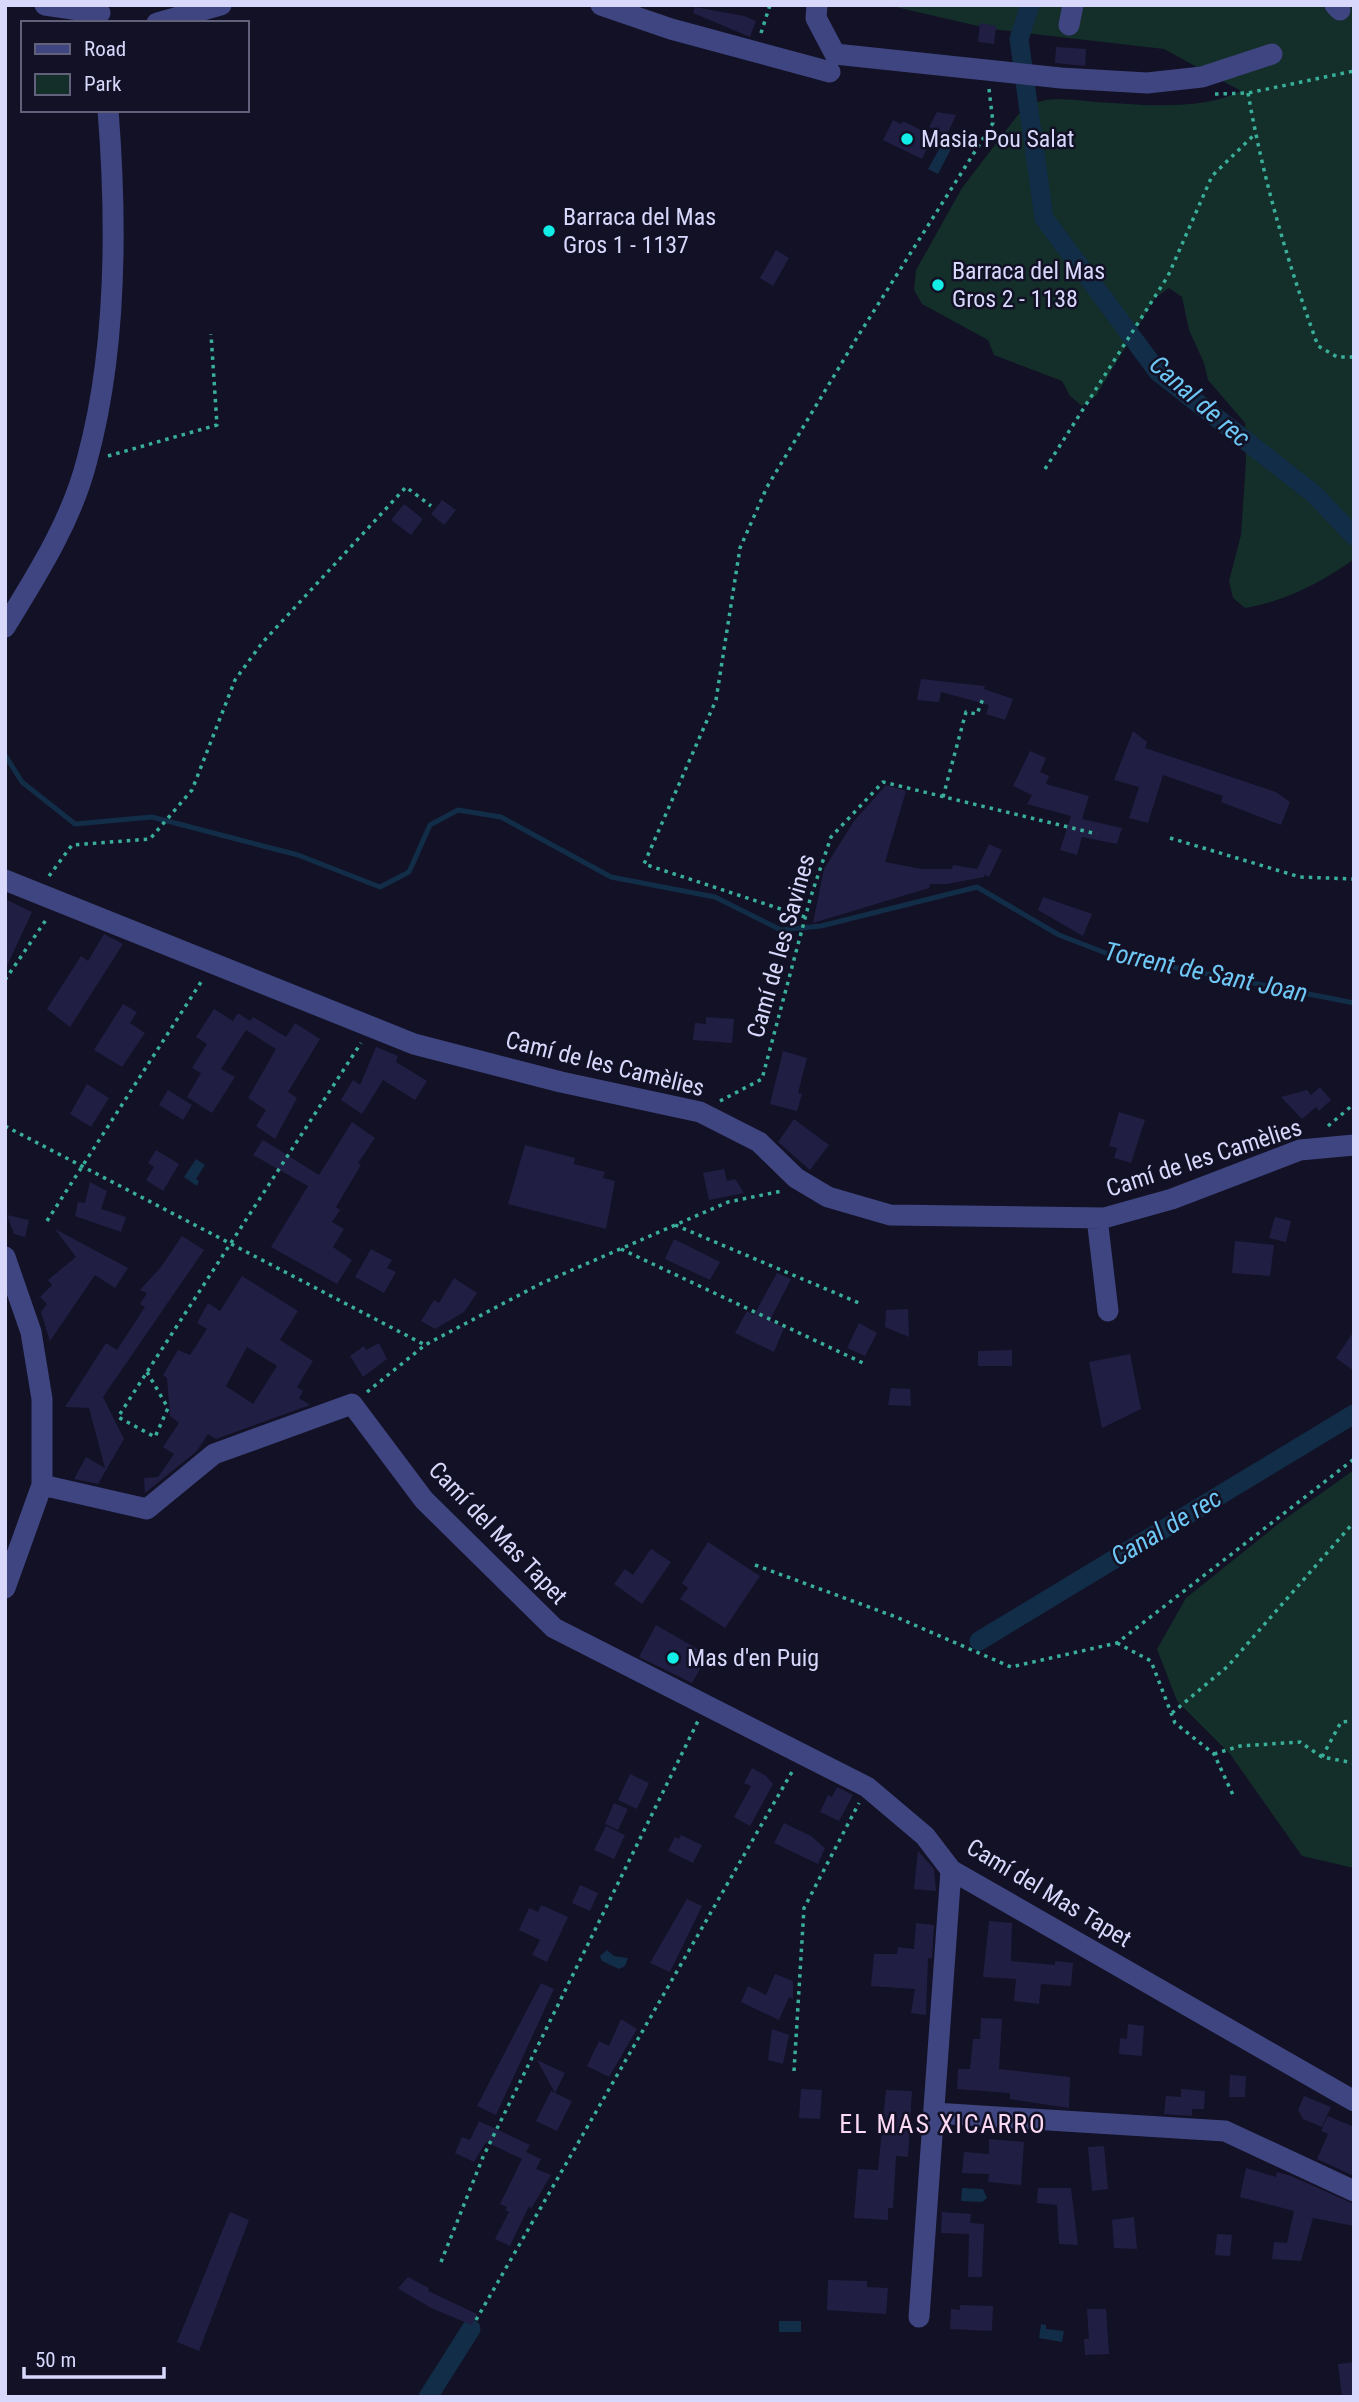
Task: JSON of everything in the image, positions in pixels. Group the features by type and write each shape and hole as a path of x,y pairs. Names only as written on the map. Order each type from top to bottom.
{"street":[{"path":"44,5 100,14"},
{"path":"164,21 220,5"},
{"path":"601,5 671,29 830,72"},
{"path":"817,5 816,18 835,54 1061,78 1146,83 1202,77 1272,54"},
{"path":"5,627 48,556 87,461 108,349 113,173 108,112"},
{"name":"Camí de les Camèlies","path":"5,880 414,1044 561,1082 700,1112 759,1142 796,1178 828,1197 890,1214 1097,1218 1172,1199 1300,1150 1354,1144"},
{"path":"1097,1218 1108,1311"},
{"path":"5,1257 31,1332 42,1398 42,1485 5,1588"},
{"path":"42,1485 147,1509 214,1454 352,1404"},
{"name":"Camí del Mas Tapet","path":"352,1404 424,1500 554,1628 867,1787 925,1836 951,1870 1354,2101"},
{"path":"919,2317 951,1870"},
{"path":"934,2113 1225,2131 1354,2191"}],"path":[{"path":"755,52 770,5"},
{"path":"805,917 644,864 716,700 740,548 761,499 858,336 993,123 989,89"},
{"path":"1248,93 1255,134 1297,288 1318,346 1337,357 1354,357"},
{"path":"1045,469 1168,276 1212,176 1255,134"},
{"path":"87,461 217,425 211,334"},
{"path":"36,892 72,845 150,839 192,790 235,680 262,643 406,486 431,506"},
{"path":"943,797 966,712 977,715 984,696"},
{"name":"Camí de les Savines","path":"700,1112 762,1079 805,917 831,837 883,782 1097,834"},
{"path":"1170,838 1300,877 1354,879"},
{"path":"5,980 59,901"},
{"path":"47,1221 214,962"},
{"path":"147,1372 168,1408 155,1437 118,1417 147,1372 230,1244 372,1027"},
{"path":"5,1126 425,1345"},
{"path":"352,1404 425,1345 540,1284 728,1202 808,1185"},
{"path":"675,1225 859,1303"},
{"path":"621,1249 863,1363"},
{"path":"755,1565 896,1617 1012,1667 1117,1643 1354,1459"},
{"path":"1172,1713 1228,1666 1354,1522"},
{"path":"1117,1643 1151,1661 1175,1723 1214,1754 1233,1796"},
{"path":"441,2262 483,2157 705,1707"},
{"path":"1322,1757 1341,1721 1354,1721"},
{"path":"1214,1754 1240,1746 1300,1742 1322,1757 1354,1763"},
{"path":"476,2320 776,1798 803,1756"},
{"path":"794,2071 804,1908 867,1787"}],"green space":[{"path":"887,5 1354,5 1354,559 1316,583 1274,601 1245,608 1233,598 1229,581 1241,535 1246,460 1245,423 1208,380 1204,363 1189,330 1182,297 1169,288 1155,298 1096,396 1082,406 1070,396 1062,381 994,355 988,340 922,304 914,290 916,270 962,188 1024,107 1060,99 1152,105 1190,104 1208,102 1241,91 1164,49 991,29"},
{"path":"1354,1470 1354,1868 1302,1856 1230,1754 1177,1701 1157,1649 1186,1598 1282,1521"}],"water":[{"path":"942,144 951,149 938,174 928,169"},
{"path":"196,1159 205,1165 196,1179 199,1181 197,1186 184,1177"},
{"path":"607,1950 614,1956 628,1958 625,1966 619,1969 602,1961 600,1956"},
{"path":"962,2188 983,2189 987,2198 982,2202 961,2201"},
{"path":"779,2321 801,2321 801,2332 779,2332"},
{"path":"1041,2324 1046,2325 1046,2329 1064,2331 1062,2342 1039,2338"}],"building":[{"path":"695,7 744,16 756,21 750,37 693,13"},
{"path":"980,23 996,26 994,44 978,42"},
{"path":"1056,47 1086,49 1085,66 1055,63"},
{"path":"937,112 956,115 947,135 929,127"},
{"name":"Masia Pou Salat","path":"893,120 901,124 903,121 933,136 922,159 883,140"},
{"path":"776,250 789,258 773,286 760,278"},
{"path":"442,500 456,510 444,525 431,514"},
{"path":"404,504 423,519 411,535 391,520"},
{"path":"921,679 985,686 984,689 1013,699 1005,720 986,714 989,705 941,692 939,702 917,700"},
{"path":"1133,731 1147,742 1145,748 1276,792 1290,802 1281,825 1221,802 1223,796 1163,775 1148,823 1129,818 1139,787 1114,780"},
{"path":"1030,751 1046,758 1040,772 1049,776 1046,784 1089,796 1082,819 1122,828 1117,844 1082,837 1077,855 1060,850 1071,816 1027,804 1032,795 1013,786"},
{"path":"886,785 906,791 885,862 922,869 952,869 953,865 977,869 989,844 1002,850 989,877 984,875 947,884 930,884 929,888 813,923 824,869 854,821"},
{"path":"1043,897 1092,914 1083,936 1038,910"},
{"path":"5,899 32,912 5,970"},
{"path":"104,934 123,944 70,1027 47,1009 81,956 88,961"},
{"path":"123,1004 137,1012 130,1023 145,1033 122,1067 94,1050"},
{"path":"214,1009 233,1021 238,1013 250,1021 253,1017 286,1037 295,1023 320,1039 288,1092 297,1098 275,1139 256,1126 266,1110 248,1098 276,1049 246,1030 221,1069 235,1077 212,1113 187,1097 201,1073 192,1068 207,1044 196,1037"},
{"path":"706,1017 734,1019 732,1043 693,1040 695,1023 706,1024"},
{"path":"376,1047 398,1056 396,1062 427,1081 415,1100 383,1080 362,1114 341,1100 353,1080 360,1085"},
{"path":"783,1051 807,1058 798,1093 802,1094 797,1111 770,1104"},
{"path":"87,1084 109,1098 91,1127 70,1114"},
{"path":"1320,1087 1331,1100 1319,1111 1316,1107 1302,1119 1281,1097 1307,1090 1311,1095"},
{"path":"168,1090 192,1105 183,1120 159,1105"},
{"path":"1119,1112 1145,1120 1131,1163 1114,1158 1117,1148 1109,1146"},
{"path":"794,1119 829,1145 810,1170 778,1142"},
{"path":"352,1122 375,1138 358,1163 361,1165 336,1207 340,1210 332,1222 344,1229 333,1247 352,1260 337,1284 271,1247 308,1186 253,1155 263,1140 319,1175"},
{"path":"525,1145 575,1158 574,1164 605,1172 603,1178 615,1181 606,1229 508,1204"},
{"path":"156,1150 179,1164 163,1191 146,1180 154,1167 148,1163"},
{"path":"724,1169 727,1181 735,1179 744,1193 709,1200 703,1173"},
{"path":"90,1182 107,1191 101,1209 126,1217 121,1232 75,1216 78,1202 85,1203"},
{"path":"7,1215 29,1220 25,1237 14,1234"},
{"path":"1275,1217 1291,1221 1286,1242 1269,1238"},
{"path":"55,1229 128,1268 115,1288 95,1275 50,1341 41,1312 47,1304 40,1297 52,1285 48,1280 76,1257"},
{"path":"182,1236 204,1250 103,1397 124,1439 98,1484 74,1479 86,1457 105,1468 89,1408 65,1407 106,1343 117,1350 145,1307 140,1304 147,1293 140,1290 161,1267"},
{"path":"674,1239 720,1262 710,1280 665,1259"},
{"path":"1235,1241 1274,1245 1270,1276 1232,1273"},
{"path":"371,1249 392,1260 387,1268 396,1272 384,1293 355,1277"},
{"path":"777,1273 791,1279 770,1320 784,1328 774,1352 735,1333 747,1311 754,1315"},
{"path":"242,1276 298,1311 280,1340 313,1361 297,1387 303,1391 299,1398 310,1405 216,1439 208,1434 197,1451 145,1493 144,1478 158,1477 174,1454 163,1447 179,1423 170,1416 167,1378 163,1375 178,1350 190,1355 207,1329 197,1323 208,1303 220,1311","holes":["247,1347 277,1366 253,1404 226,1386"]},
{"path":"454,1278 477,1293 464,1312 435,1329 421,1321 434,1300 439,1303"},
{"path":"908,1309 909,1337 885,1327 886,1310"},
{"path":"859,1323 877,1333 865,1356 847,1348"},
{"path":"1354,1331 1354,1371 1336,1358"},
{"path":"379,1343 387,1359 363,1377 350,1356 364,1346 366,1350"},
{"path":"1012,1350 1012,1366 978,1366 978,1351"},
{"path":"1130,1354 1141,1409 1102,1428 1089,1362"},
{"path":"891,1388 910,1389 911,1406 888,1405"},
{"path":"708,1542 760,1576 725,1628 680,1599 688,1588 682,1583"},
{"path":"651,1549 671,1562 642,1604 614,1584 625,1569 633,1575"},
{"name":"Mas d'en Puig","path":"656,1625 708,1655 692,1683 639,1657"},
{"path":"752,1768 766,1776 773,1784 750,1826 734,1817 751,1786 744,1783"},
{"path":"630,1774 649,1783 637,1809 618,1800"},
{"path":"837,1787 853,1795 839,1821 820,1812 828,1795 832,1797"},
{"path":"614,1803 628,1809 618,1830 605,1824"},
{"path":"784,1823 811,1836 825,1848 818,1864 774,1843"},
{"path":"606,1826 625,1835 614,1859 594,1850"},
{"path":"681,1835 702,1845 693,1863 668,1851 675,1837 679,1839"},
{"path":"918,1851 934,1869 936,1891 914,1889"},
{"path":"580,1885 598,1893 590,1911 572,1903"},
{"path":"687,1899 702,1906 670,1972 650,1963"},
{"path":"541,1905 568,1917 547,1962 532,1955 540,1940 519,1930 529,1908 538,1912"},
{"path":"989,1921 1012,1923 1011,1961 1055,1965 1055,1961 1073,1963 1071,1986 1041,1984 1039,2004 1014,2001 1016,1979 983,1977"},
{"path":"916,1923 934,1925 932,1958 928,1958 926,2015 911,2013 915,1989 871,1986 874,1954 897,1954 898,1947 914,1949"},
{"path":"775,1974 793,1981 793,1999 789,1997 779,2020 741,2002 748,1986 766,1995"},
{"path":"541,1983 554,1989 496,2115 477,2106"},
{"path":"981,2018 1002,2019 999,2069 1070,2077 1069,2108 1010,2099 1010,2093 957,2089 958,2069 970,2069 973,2039 980,2039"},
{"path":"621,2019 637,2029 609,2077 587,2066 599,2041 609,2046"},
{"path":"1128,2024 1144,2026 1142,2056 1119,2054 1120,2038 1127,2039"},
{"path":"772,2029 789,2035 783,2064 768,2060"},
{"path":"537,2060 565,2073 555,2093"},
{"path":"1230,2075 1246,2076 1245,2097 1229,2097"},
{"path":"801,2089 822,2090 820,2119 799,2118"},
{"path":"1181,2089 1205,2091 1204,2109 1192,2109 1192,2116 1164,2114 1166,2096 1181,2097"},
{"path":"886,2090 912,2091 908,2157 896,2156 893,2208 888,2208 888,2220 854,2218 858,2169 878,2170"},
{"path":"551,2091 572,2101 557,2131 536,2121"},
{"path":"1304,2096 1331,2107 1322,2127 1303,2119 1298,2110"},
{"path":"1328,2116 1354,2127 1354,2176 1317,2159 1328,2134 1321,2131"},
{"path":"479,2121 530,2145 526,2152 541,2159 536,2169 551,2175 531,2209 529,2206 510,2246 495,2239 509,2212 505,2210 507,2207 500,2204 522,2159 486,2142 474,2162 455,2153 462,2137 470,2140"},
{"path":"989,2139 1024,2142 1021,2185 988,2182 989,2174 962,2173 964,2152 989,2154"},
{"path":"1104,2146 1108,2189 1092,2191 1088,2147"},
{"path":"1246,2168 1276,2177 1277,2172 1291,2176 1354,2204 1354,2226 1313,2218 1301,2261 1272,2259 1274,2242 1287,2243 1294,2211 1240,2197"},
{"path":"1038,2188 1071,2188 1078,2245 1059,2244 1057,2205 1037,2203"},
{"path":"230,2212 249,2220 199,2351 177,2342"},
{"path":"942,2212 971,2214 970,2223 984,2224 982,2277 968,2277 969,2234 941,2233"},
{"path":"1134,2217 1137,2249 1114,2248 1112,2220"},
{"path":"1217,2234 1232,2235 1230,2256 1215,2255"},
{"path":"408,2277 429,2288 428,2291 477,2314 472,2325 431,2308 398,2288"},
{"path":"828,2280 867,2281 867,2287 888,2288 886,2314 827,2310"},
{"path":"960,2305 993,2306 992,2331 950,2329 951,2309 960,2310"},
{"path":"1087,2309 1106,2309 1109,2354 1085,2355 1084,2339 1089,2339"},
{"path":"1354,2362 1354,2397 1342,2397 1338,2364"}],"waterway":[{"name":"Canal de rec","path":"1030,5 1019,39 1044,218 1158,372 1314,494 1354,536"},
{"name":"Torrent de Sant Joan","path":"5,755 22,782 75,824 152,817 298,855 380,887 409,872 430,825 458,810 501,817 611,877 715,897 781,930 821,926 977,887 1059,935 1111,955 1354,1003"},
{"name":"Canal de rec","path":"979,1641 1354,1414"},
{"name":"Canal de rec","path":"428,2397 471,2329"}],"place":[{"name":"Masia Pou Salat","path":"907,139"},
{"name":"Barraca del Mas Gros 1 - 1137","path":"549,231"},
{"name":"Barraca del Mas Gros 2 - 1138","path":"938,285"},
{"name":"Mas d'en Puig","path":"673,1658"}],"district":[{"name":"EL MAS XICARRO","path":"943,2124"}]}
